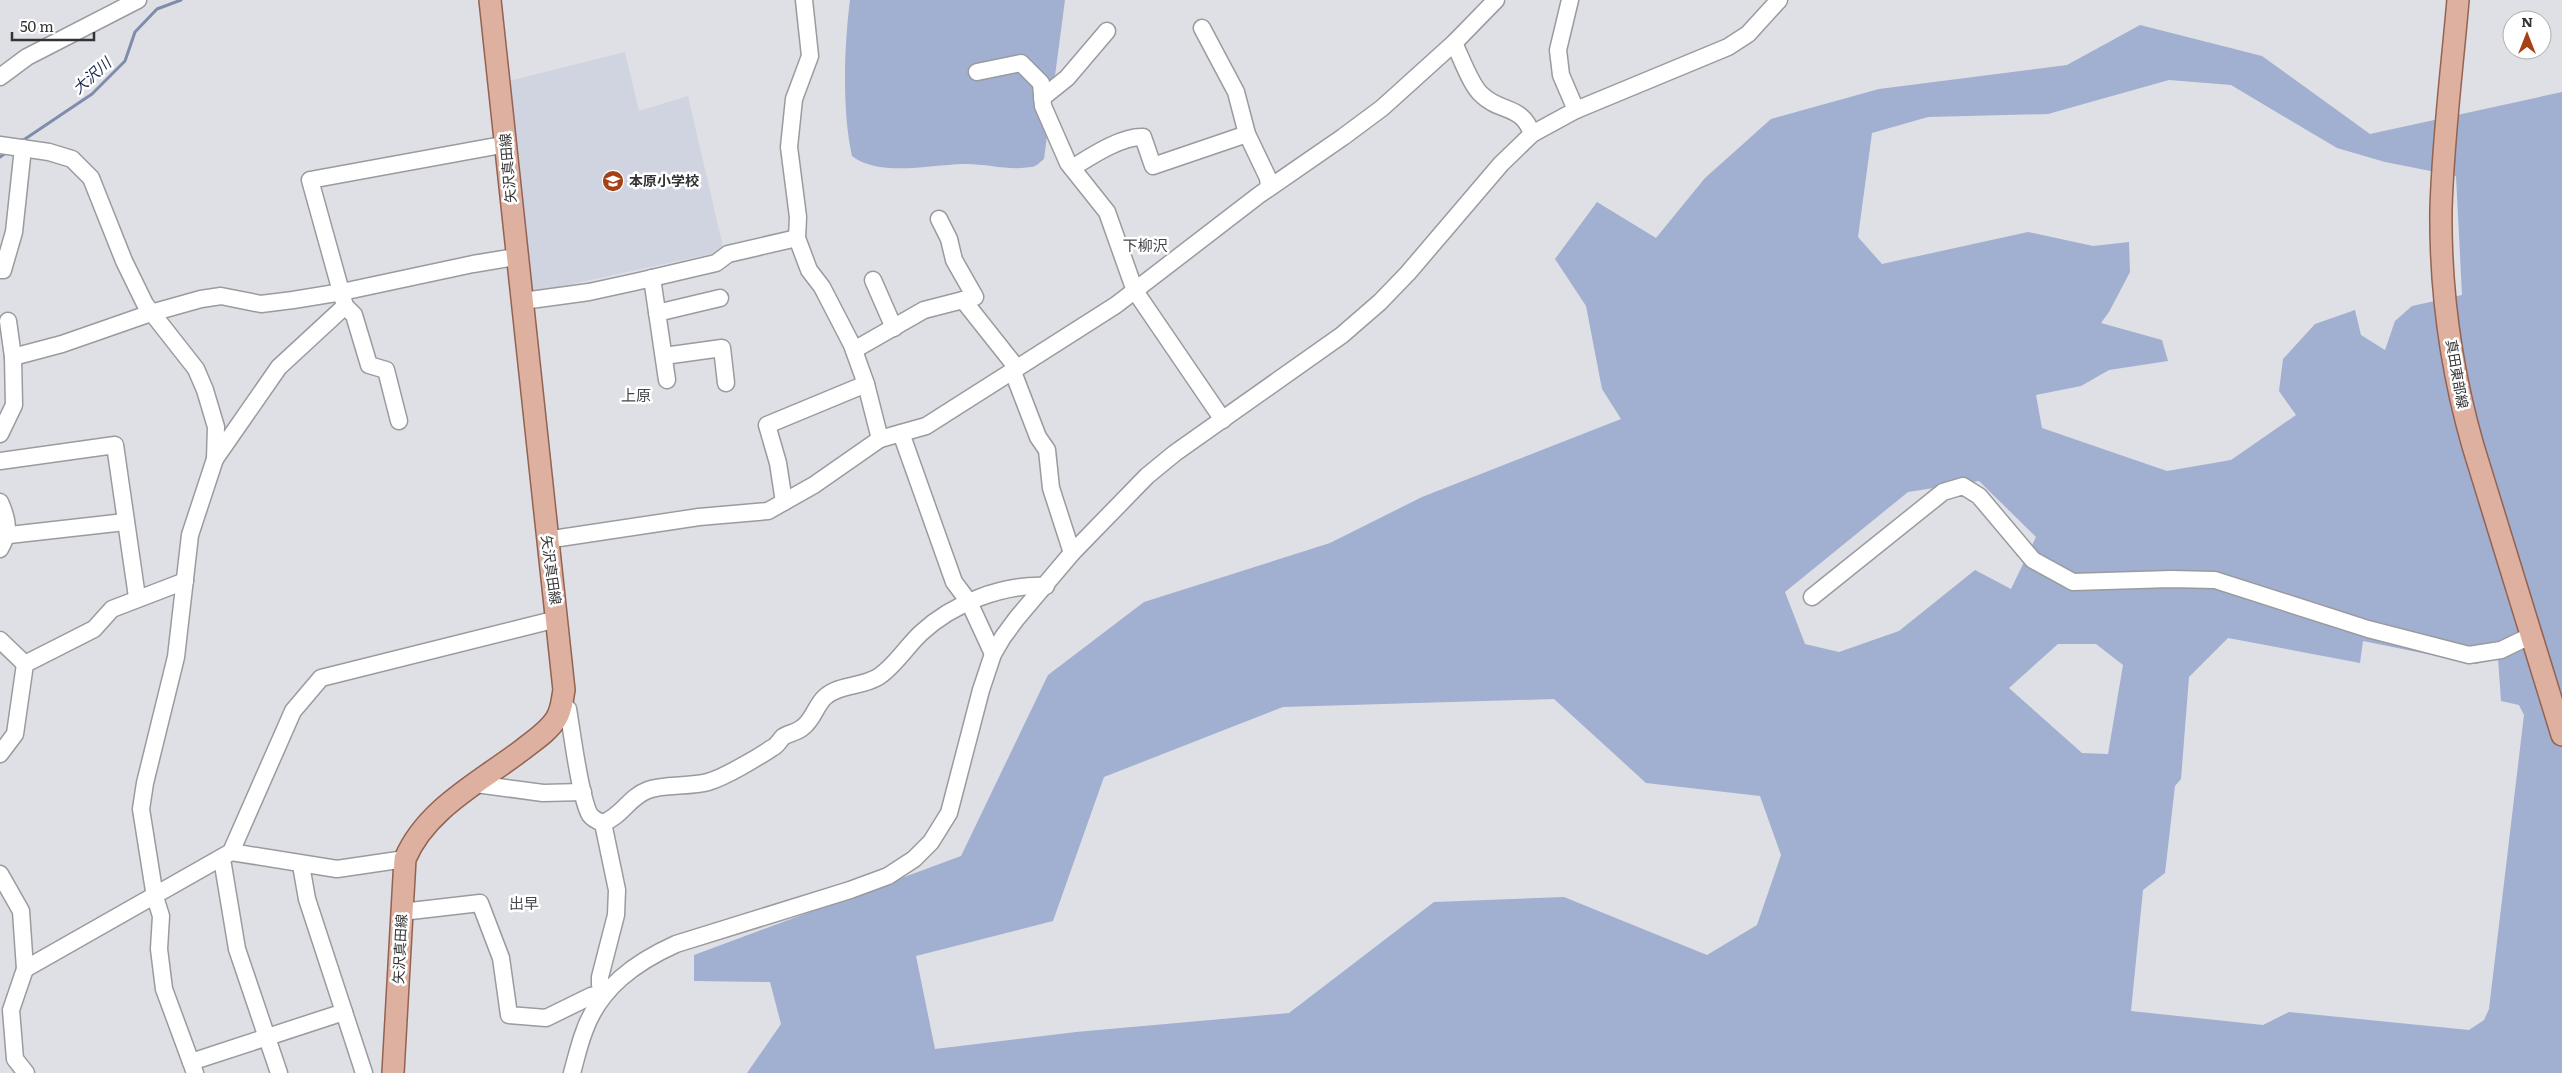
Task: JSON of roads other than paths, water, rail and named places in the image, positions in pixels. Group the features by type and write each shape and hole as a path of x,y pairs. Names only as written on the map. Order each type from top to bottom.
{"main road":[{"name":"矢沢真田線","path":"389,1072 405,859 418,834 430,820 541,735 556,719 562,705 564,690 557,619 546,540 523,301 516,257 507,144 490,0"},
{"name":"真田東部線","path":"2458,0 2447,116 2441,210 2444,291 2450,344 2459,398 2530,636 2562,735"}],"street":[{"path":"0,77 28,57 108,7 138,0"},
{"path":"804,0 810,56 794,98 789,147 798,217 797,238 809,270 822,287 854,350 866,384 880,439"},
{"path":"546,540 699,517 768,511 814,484 880,439 926,426 1135,291 1269,188 1382,108 1454,43 1496,0"},
{"path":"1570,0 1558,50 1561,75 1576,110"},
{"path":"572,1073 584,1031 607,992 633,966 676,944 850,890 888,876 914,859 931,842 949,813 973,719 993,654 1017,618 1072,554 1147,476 1175,452 1342,335 1380,302 1408,274 1505,159 1532,134 1576,110 1728,47 1748,34 1778,0"},
{"path":"1202,28 1236,92 1247,134 1268,178 1269,188"},
{"path":"1042,98 1067,78 1107,32"},
{"path":"1454,43 1479,94 1491,103 1505,106 1523,116 1532,134"},
{"path":"977,72 1021,63 1041,83 1043,106 1072,168 1107,212 1135,291 1223,420"},
{"path":"1072,168 1096,153 1136,137 1143,137 1154,166 1247,134"},
{"path":"399,421 386,370 369,365 354,316 343,299 310,180 507,144"},
{"path":"0,145 49,152 72,159 91,178 136,288 152,313 191,362 206,390 216,427 215,459 190,535 176,657 142,796 142,825 155,897 162,916 159,949 164,989 193,1068 344,1012"},
{"path":"0,270 3,270 14,232 24,148"},
{"path":"854,350 924,310 975,297 954,260 949,239 939,219"},
{"path":"523,301 589,292 652,278 716,263 728,254 797,238"},
{"path":"13,357 62,344 152,313 211,297 221,296 261,304 343,299 473,264 516,257"},
{"path":"652,278 667,380"},
{"path":"873,280 894,328"},
{"path":"657,313 720,298"},
{"path":"215,459 279,367 343,299"},
{"path":"963,300 1015,370 1038,437 1047,450 1051,488 1072,554"},
{"path":"2,426 14,405 13,357 8,321"},
{"path":"664,356 722,348 726,382"},
{"path":"784,502 778,463 767,425 866,384"},
{"path":"901,433 954,582 969,602 993,654"},
{"path":"0,461 115,445 124,522 137,597"},
{"path":"1812,597 1943,492 1963,486 1979,496 2033,560 2073,582 2171,579 2215,580 2368,629 2463,654 2501,650 2530,636"},
{"path":"0,502 3,540 124,522"},
{"path":"25,664 94,629 112,609 137,597 185,580"},
{"path":"562,705 568,709 583,792 590,814 596,820 603,823 618,816 634,798 650,789 710,782 774,747 783,737 804,727 824,698 840,689 857,686 880,675 921,632 951,610 969,602 1028,585 1046,586"},
{"path":"279,1073 237,948 227,855 293,711 321,678 557,619"},
{"path":"0,640 25,664"},
{"path":"0,754 15,734 25,664"},
{"path":"476,784 543,793 583,792"},
{"path":"603,823 618,890 616,915 600,977 600,985 607,992"},
{"path":"25,969 227,855 337,869 405,859"},
{"path":"301,864 307,899 364,1073"},
{"path":"0,874 21,911 25,969 6,1015 15,1059 26,1073"},
{"path":"402,912 480,903 501,958 509,1015 546,1018 591,996 607,992"},
{"path":"0,1037 14,1051"}],"waterway":[{"name":"大沢川","path":"22,141 92,94 125,61 135,32 157,9 181,0"},
{"name":"大沢川","path":"0,157 7,152"}],"place":[{"name":"本原小学校","path":"613,181"}],"district":[{"name":"下柳沢","path":"1145,246"},
{"name":"上原","path":"636,396"},
{"name":"出早","path":"524,904"}]}
